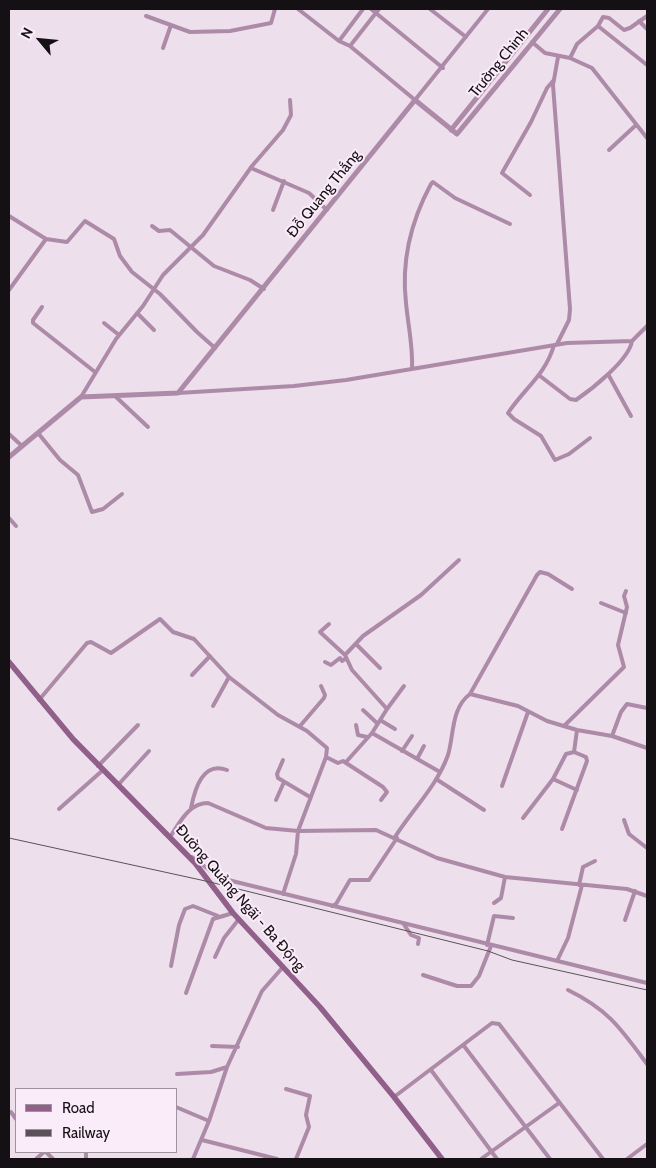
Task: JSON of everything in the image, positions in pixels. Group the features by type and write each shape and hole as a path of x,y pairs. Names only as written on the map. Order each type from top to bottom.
{"main road":[{"name":"Đường Quảng Ngãi - Ba Động","path":"9,662 39,700 101,768 195,863 239,919 320,1007 442,1159"}],"street":[{"path":"146,16 190,32 255,27 271,23 275,9"},
{"path":"298,9 339,41 350,46 451,130"},
{"path":"339,41 363,9"},
{"path":"371,9 443,68"},
{"path":"350,46 380,9"},
{"path":"430,9 466,37"},
{"name":"Đỗ Quang Thắng","path":"178,393 443,68 488,9"},
{"name":"Trường Chinh","path":"548,9 451,130 458,134 560,9"},
{"path":"570,58 581,40 598,26 601,19 606,16 624,30 647,16"},
{"path":"639,21 647,29"},
{"path":"163,48 171,25"},
{"path":"598,26 647,66"},
{"path":"532,42 545,53 570,58 592,68 636,124 646,132 647,138"},
{"path":"558,57 554,81 570,309 569,320 540,376 508,413 543,438 555,460 569,454 590,438"},
{"path":"530,195 502,173 531,122 547,88 554,81"},
{"path":"9,457 81,398 119,335 154,290 163,275 191,249 218,216 251,168 288,122 292,107 290,100"},
{"path":"609,150 636,124"},
{"path":"251,168 308,193 327,210"},
{"path":"273,210 284,181"},
{"path":"412,368 413,353 406,305 404,268 412,226 431,184 433,182 456,198 510,224"},
{"path":"9,216 46,239 67,242 85,221 114,239 118,244 120,256 132,272 154,290 215,348"},
{"path":"152,226 159,231 170,230 214,266 250,280 264,289"},
{"path":"9,290 46,239"},
{"path":"9,280 14,283"},
{"path":"42,307 33,323 95,372"},
{"path":"137,313 154,330"},
{"path":"104,323 119,335"},
{"path":"540,376 573,400 582,396 608,374 629,350 632,341 647,326"},
{"path":"81,398 294,386 346,380 555,344 632,341"},
{"path":"608,374 631,416"},
{"path":"115,396 148,427"},
{"path":"38,433 60,460 78,475 92,512 103,509 122,494"},
{"path":"9,434 22,446"},
{"path":"9,518 16,526"},
{"path":"325,662 331,664 340,658 342,661 356,644 421,595 459,560"},
{"path":"332,906 336,904 350,880 370,880 436,779 448,753 458,710 465,698 470,694 540,572 548,574 572,589"},
{"path":"564,726 624,666 618,645 626,613 626,591"},
{"path":"601,603 626,613"},
{"path":"39,700 87,643 93,642 105,652 111,653 160,620 173,632 194,639 229,677 278,714 300,726 326,748 326,757 298,831 296,854 283,894"},
{"path":"329,624 320,632 345,657 367,688 388,709"},
{"path":"356,644 380,668"},
{"path":"192,675 210,656"},
{"path":"213,706 229,677"},
{"path":"300,726 324,698 325,695 320,686"},
{"path":"346,762 372,733 404,686"},
{"path":"470,694 509,704 547,721 577,730 612,736 647,748"},
{"path":"612,736 621,712 627,704 647,708"},
{"path":"363,710 379,722 395,729"},
{"path":"502,786 528,712"},
{"path":"59,809 101,768 138,725"},
{"path":"356,725 358,735 368,737"},
{"path":"574,752 577,730"},
{"path":"372,733 440,772"},
{"path":"402,751 412,736"},
{"path":"416,759 424,746"},
{"path":"118,785 149,751"},
{"path":"523,818 553,779 566,754 574,752 587,759 562,829"},
{"path":"326,757 338,763 346,762 386,789 387,792 382,800"},
{"path":"283,760 277,776 310,797"},
{"path":"191,808 195,791 206,771 216,767 227,770"},
{"path":"436,779 484,810"},
{"path":"553,779 577,790"},
{"path":"276,800 284,782"},
{"path":"170,837 191,808 198,803 208,803 266,828 298,831 376,830 437,858 505,877 635,892 647,896"},
{"path":"624,820 629,834 647,848"},
{"path":"184,852 220,878 489,946 647,983"},
{"path":"557,961 568,938 581,885 583,868 595,861"},
{"path":"494,903 501,898 505,877"},
{"path":"625,920 635,892"},
{"path":"171,966 179,925 185,909 193,906 218,916"},
{"path":"186,993 213,919 233,912"},
{"path":"423,975 458,986 471,986 479,976 489,946 494,916 513,918"},
{"path":"215,957 224,938 239,919"},
{"path":"403,924 411,935 419,938 418,944"},
{"path":"193,1159 202,1140 227,1067 238,1047 262,991 283,967"},
{"path":"568,990 591,1001 611,1018 623,1030 647,1064"},
{"path":"394,1097 492,1023 499,1024 603,1159"},
{"path":"212,1046 238,1047"},
{"path":"464,1046 550,1159"},
{"path":"177,1074 210,1072 227,1067"},
{"path":"431,1070 497,1159"},
{"path":"286,1088 310,1096 306,1115 309,1127 296,1159"},
{"path":"481,1159 559,1103"},
{"path":"178,1108 209,1121"},
{"path":"11,1112 15,1118"},
{"path":"202,1140 277,1159"},
{"path":"627,1159 647,1144"}],"railway":[{"path":"9,838 210,882 488,951 512,960 647,990"}]}
